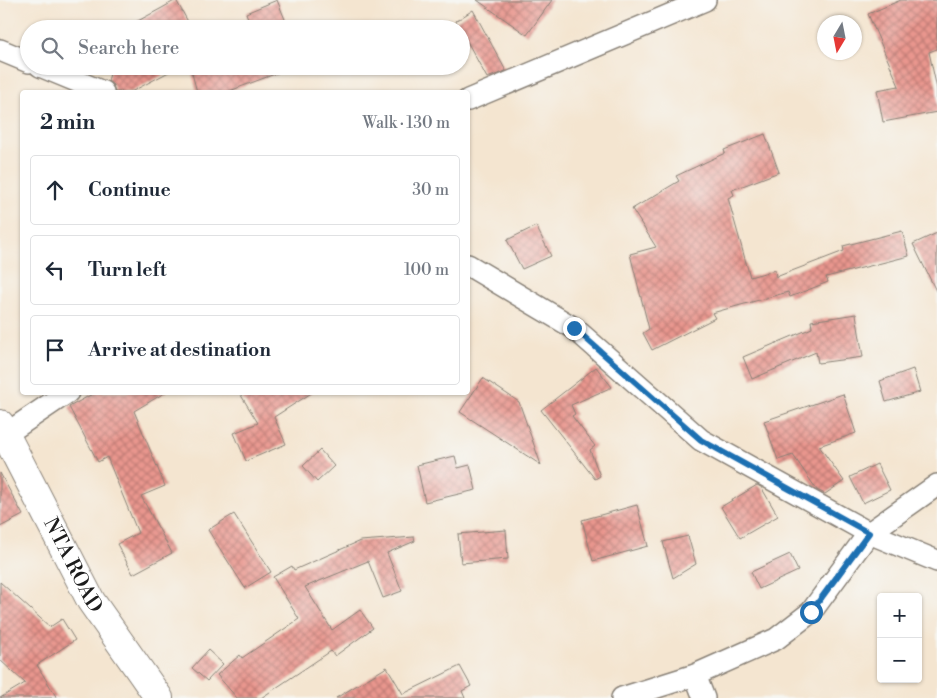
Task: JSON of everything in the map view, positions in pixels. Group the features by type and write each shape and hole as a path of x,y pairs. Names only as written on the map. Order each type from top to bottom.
{"street":[{"path":"470,99 705,0"},
{"path":"0,50 20,58"},
{"path":"62,75 98,90"},
{"path":"470,266 574,328 701,440 869,533 937,561"},
{"path":"2,432 63,395"},
{"name":"NTA ROAD","path":"2,432 91,601 158,698"},
{"path":"622,698 695,675 776,639 811,612 869,533 937,485"},
{"path":"695,675 704,698"}],"building":[{"path":"176,0 187,20 140,20"},
{"path":"277,0 285,20 249,20 246,13"},
{"path":"477,0 552,0 527,35"},
{"path":"901,0 937,0 937,49 929,52 937,89 937,112 883,122 877,90 899,86 868,14"},
{"path":"473,10 506,71 487,78 470,47 470,20 458,20"},
{"path":"110,75 163,75 135,90 114,90 113,85 108,81"},
{"path":"192,75 272,75 232,90 196,90"},
{"path":"765,134 779,172 732,190 734,195 728,198 750,277 775,270 776,277 844,251 843,246 902,231 909,256 826,277 828,282 790,297 788,292 712,313 715,318 652,350 643,333 649,329 630,254 656,247 632,209 679,181 676,176 725,153 724,150"},
{"path":"536,226 551,256 522,269 507,240"},
{"path":"937,233 937,293 913,244"},
{"path":"856,314 863,357 818,363 816,352 752,379 743,357 812,328 811,321"},
{"path":"596,367 612,387 571,405 575,414 572,416 595,446 590,450 600,476 595,479 541,410"},
{"path":"913,369 920,392 886,402 880,381"},
{"path":"483,378 519,402 541,465 460,412"},
{"path":"843,394 856,433 819,446 844,481 825,494 817,490 793,455 778,460 764,421"},
{"path":"91,395 161,395 134,411 165,486 141,496 172,553 133,574 117,544 138,533 107,457 98,462 69,407"},
{"path":"241,395 308,395 274,417 286,444 246,461 234,433 258,423"},
{"path":"320,450 334,466 317,482 303,466"},
{"path":"455,456 458,468 470,465 476,490 425,502 417,465"},
{"path":"877,464 890,490 863,503 850,477"},
{"path":"0,473 23,515 0,527"},
{"path":"757,485 761,487 778,516 740,538 721,507"},
{"path":"637,505 648,546 593,561 582,520"},
{"path":"234,514 271,572 245,588 208,530"},
{"path":"506,530 508,559 461,563 458,534"},
{"path":"688,536 696,564 673,578 663,542"},
{"path":"414,537 415,541 387,553 402,591 383,598 368,561 305,587 332,630 360,610 373,628 335,656 331,651 261,698 237,698 217,675 240,655 242,658 299,619 273,577 292,566 294,570 360,541"},
{"path":"790,554 798,571 759,589 751,572"},
{"path":"0,582 50,627 62,619 75,640 37,665 57,698 0,698 25,683 0,660"},
{"path":"208,650 223,664 207,681 192,668"},
{"path":"460,666 471,686 462,691 465,698 336,698 387,667 403,694"}],"route":[{"path":"574,328 701,440 869,533 811,612"}]}
